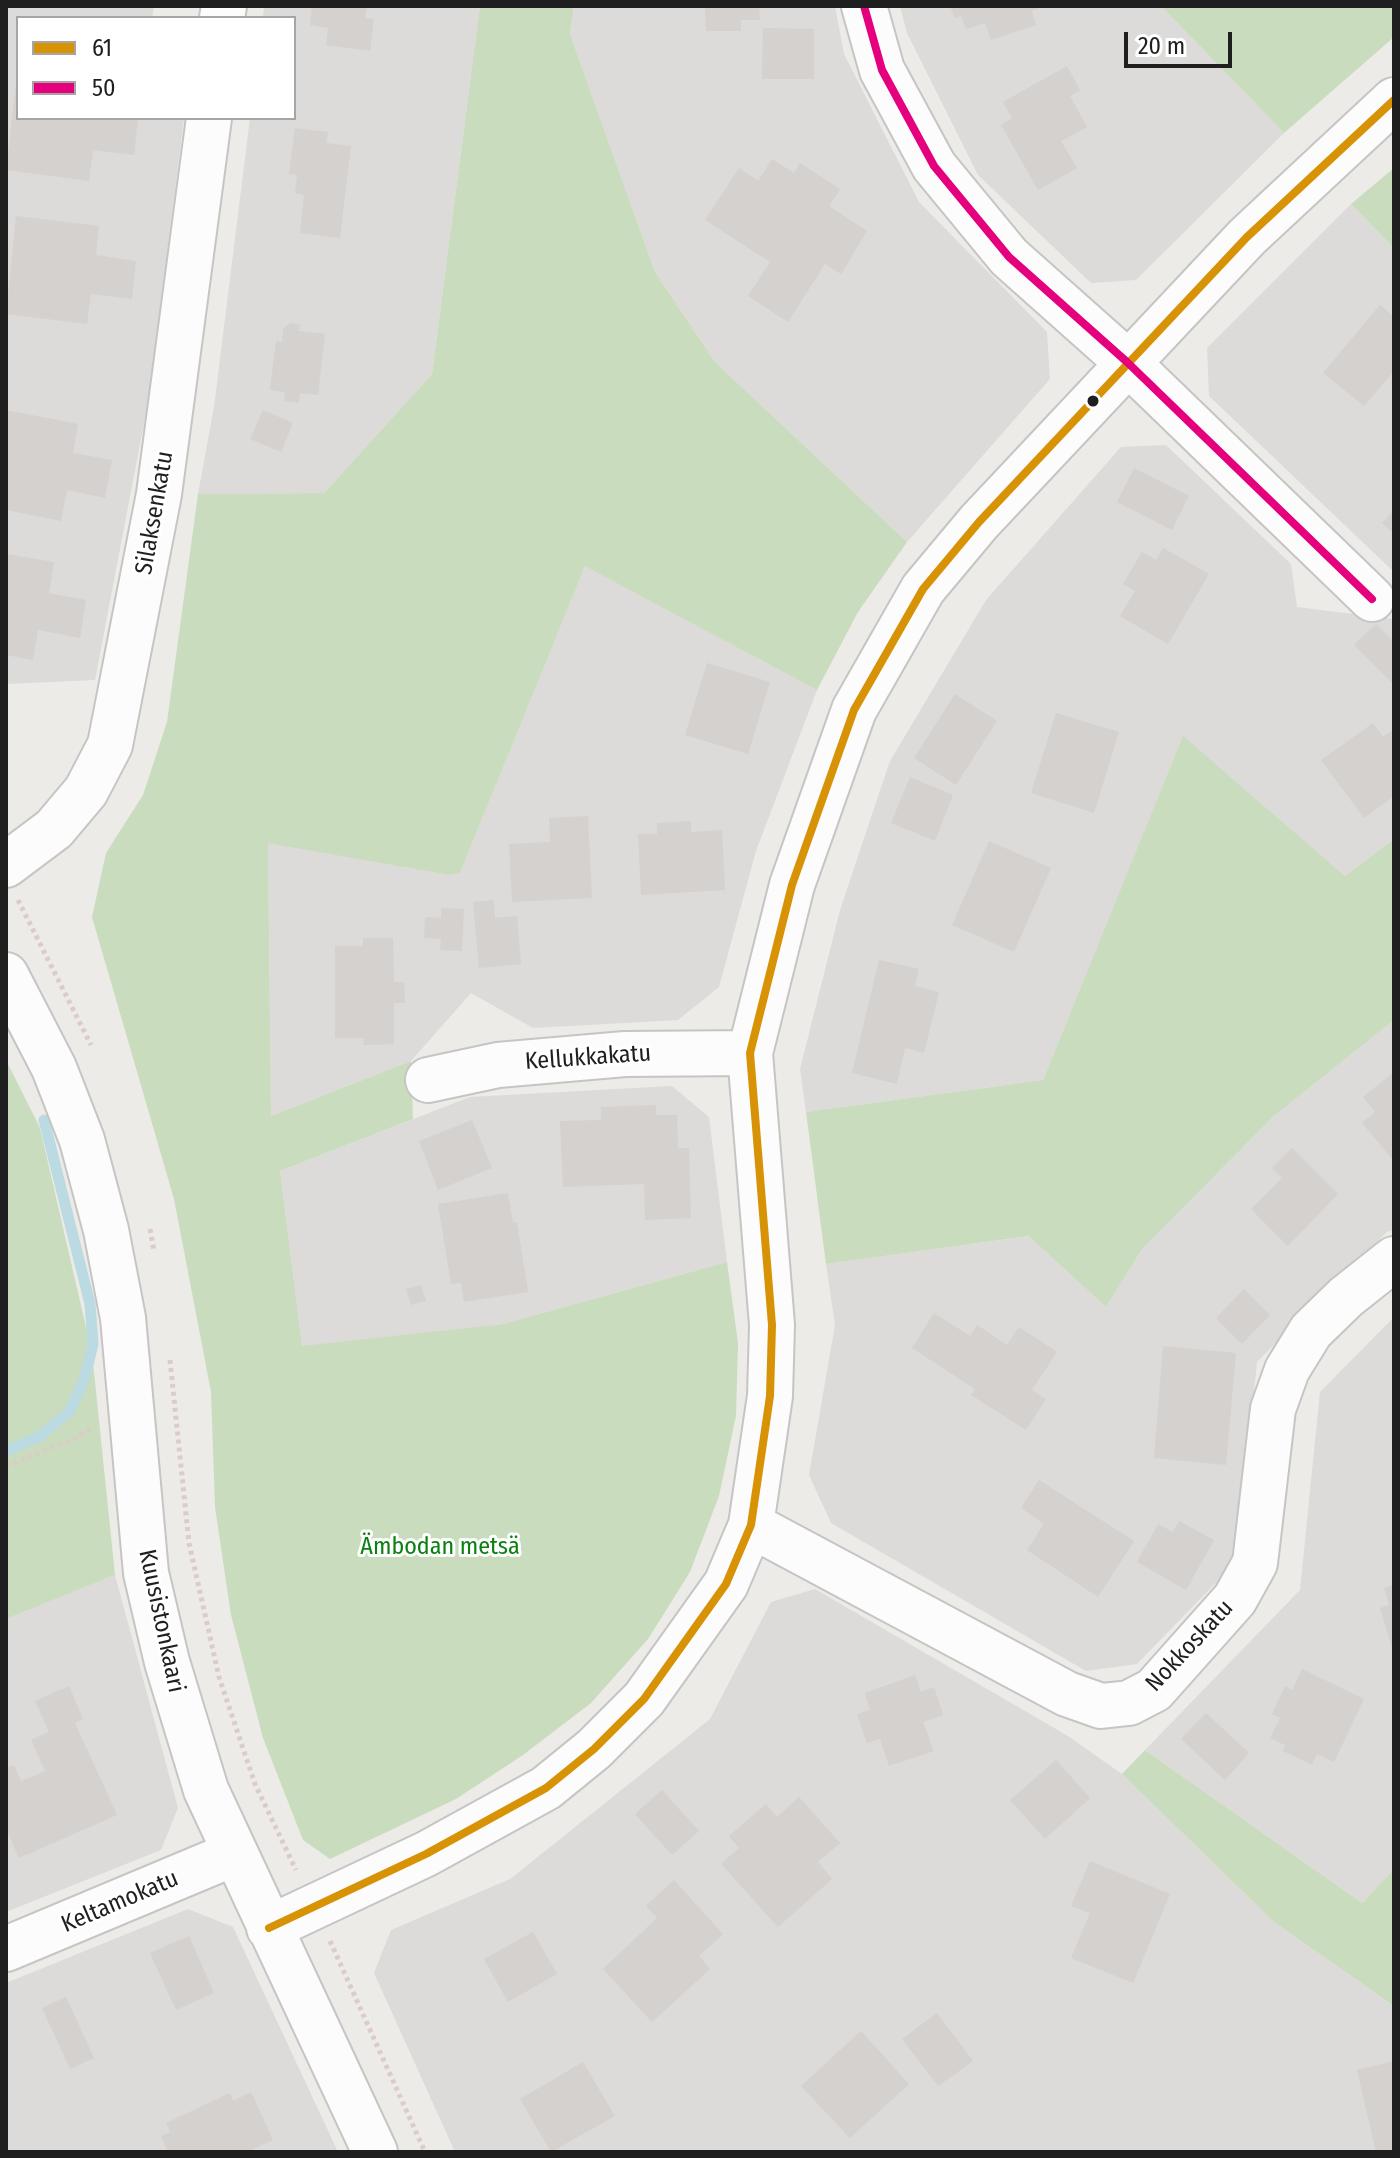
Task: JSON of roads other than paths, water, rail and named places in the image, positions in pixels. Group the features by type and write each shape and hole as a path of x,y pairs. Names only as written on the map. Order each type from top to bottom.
{"street":[{"path":"864,6 882,70 934,166 1009,257 1127,362 1372,599"},
{"path":"269,1928 489,1822 546,1788 594,1749 644,1699 688,1642 726,1584 751,1525 770,1396 772,1325 750,1053 792,885 854,710 923,589 979,522 1267,217 1394,100"},
{"name":"Silaksenkatu","path":"6,865 54,829 86,791 110,745 172,408 209,120"},
{"name":"Kuusistonkaari","path":"6,975 54,1068 82,1140 106,1230 123,1318 146,1573 167,1662 206,1790 233,1854 375,2152"},
{"name":"Kellukkakatu","path":"428,1080 498,1065 625,1054 750,1053"},
{"name":"Nokkoskatu","path":"751,1525 1067,1694 1101,1706 1129,1703 1154,1690 1235,1599 1255,1563 1273,1409 1287,1370 1311,1331 1346,1297 1394,1259"},
{"name":"Keltamokatu","path":"6,1949 233,1854"}],"waterway":[{"path":"6,1451 39,1437 70,1411 85,1377 93,1344 90,1304 44,1120"}],"park label":[{"name":"Ämbodan metsä","path":"440,1547"}]}
